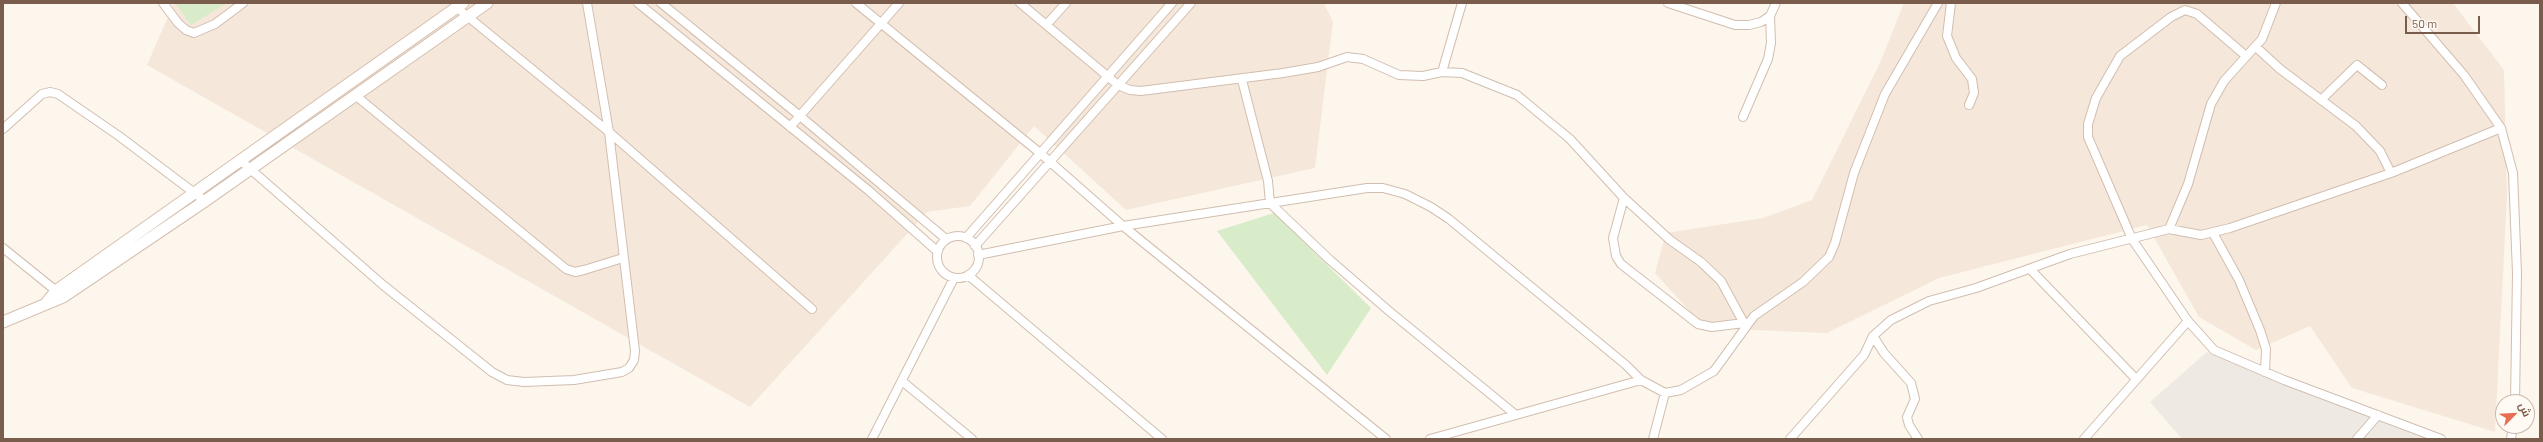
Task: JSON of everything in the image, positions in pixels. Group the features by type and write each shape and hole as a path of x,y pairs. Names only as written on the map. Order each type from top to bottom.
{"main road":[{"path":"3,322 32,311 205,201 487,3"},
{"path":"60,294 194,191 459,5"}],"street":[{"path":"163,3 178,23 186,30 194,33 215,24 244,3"},
{"path":"240,160 383,284 473,358 507,380 524,382 574,380 611,374 629,368 634,360 635,351 609,132 587,3"},
{"path":"638,3 868,190 937,251"},
{"path":"661,3 800,116 946,239"},
{"path":"856,3 1040,153 1123,226 1386,439"},
{"path":"790,127 899,3"},
{"path":"1020,3 1047,24 1118,85 1130,90 1141,91 1242,80 1318,67 1347,57 1362,59 1398,75 1423,76 1442,72 1462,73 1517,95 1570,139 1624,198 1670,240 1701,262 1721,281 1745,325"},
{"path":"1047,24 1066,3"},
{"path":"966,238 1109,77 1172,3"},
{"path":"975,246 1051,163 1191,3"},
{"path":"1442,72 1462,3"},
{"path":"1668,3 1735,25 1757,24 1770,16"},
{"path":"1743,117 1768,59 1771,43 1770,16 1776,3"},
{"path":"978,255 1123,226 1367,188 1383,188 1405,194 1449,219 1626,365 1641,380 1665,393 1681,390 1714,371 1745,325 1754,316 1802,282 1829,257 1835,243 1854,173 1886,94 1938,3"},
{"path":"1951,3 1947,36 1956,58 1972,79 1974,93 1969,105"},
{"path":"2169,229 2188,184 2211,104 2224,81 2256,47 2266,28 2276,3"},
{"path":"2402,3 2464,75 2501,128 2513,173 2517,273 2515,394"},
{"path":"459,5 466,17 609,132 812,310"},
{"path":"2246,56 2198,14 2185,10 2171,17 2120,56 2096,98 2088,124 2088,137 2132,239 2188,321 2214,350 2265,372 2441,439"},
{"path":"2256,47 2280,69 2356,126 2380,151 2391,173"},
{"path":"2322,99 2357,65 2382,85"},
{"path":"1242,80 1268,182 1270,203 1389,311 1516,415"},
{"path":"3,129 33,100 50,92 58,94 119,136 194,191 205,201"},
{"path":"355,95 566,269 575,272 623,258"},
{"path":"1790,439 1864,355 1873,336 1891,320 1929,301 1976,288 2070,254 2169,229 2201,235 2213,233 2391,173 2501,128"},
{"path":"868,190 877,181"},
{"path":"1624,198 1612,238 1616,256 1621,264 1698,324 1712,327 1745,325"},
{"path":"2213,233 2239,280 2260,330 2266,349 2265,372"},
{"path":"960,236 966,238 975,246 978,255 978,263 968,275 954,278 942,271 937,258 937,251 946,239 960,236"},
{"path":"3,248 60,294"},
{"path":"2030,269 2136,379"},
{"path":"968,275 1162,439"},
{"path":"872,439 954,278"},
{"path":"2084,439 2188,321"},
{"path":"1873,336 1884,352 1911,383 1915,398 1907,417 1909,425 1918,439"},
{"path":"1430,439 1641,380"},
{"path":"902,381 972,439"},
{"path":"1653,439 1665,393"},
{"path":"2357,439 2378,415"}],"shaded area":[{"path":"174,3 1324,3 1333,22 1315,168 1126,210 1034,126 970,206 927,212 750,407 147,65"},
{"path":"1904,3 2453,3 2504,70 2507,194 2497,394 2495,394 2495,432 2352,388 2310,326 2256,350 2199,317 2147,225 1939,278 1827,333 1705,328 1655,273 1666,233 1763,218 1812,200 1880,63"},
{"path":"2207,352 2434,439 2182,439 2150,402"}],"green space":[{"path":"175,3 227,3 191,25"},
{"path":"1274,213 1371,308 1327,375 1217,231"}]}
